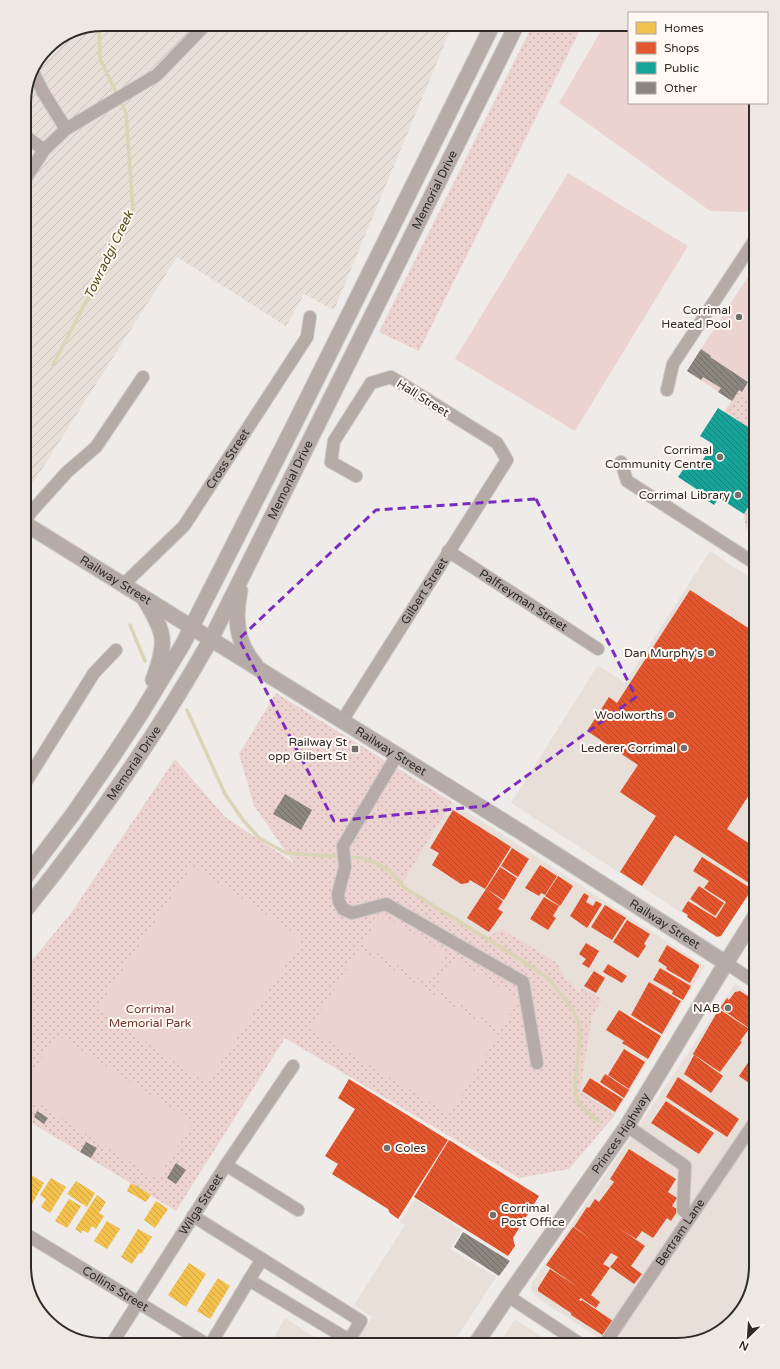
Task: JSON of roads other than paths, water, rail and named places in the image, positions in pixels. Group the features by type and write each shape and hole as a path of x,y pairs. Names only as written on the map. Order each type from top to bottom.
{"main road":[{"name":"Memorial Drive","path":"31,870 73,814 140,715 192,627 490,31"},
{"name":"Memorial Drive","path":"31,903 70,854 129,771 168,711 211,639 514,31"},
{"name":"Railway Street","path":"31,527 521,832 726,963"},
{"path":"243,575 237,604 238,634 246,652 262,672"},
{"path":"140,715 158,667 162,653 163,639 160,626 144,597"},
{"name":"Princes Highway","path":"480,1338 627,1126 749,926"}],"street":[{"path":"31,170 44,150 66,129 158,75 199,31"},
{"path":"35,77 66,129"},
{"path":"31,140 44,150"},
{"path":"667,390 672,364 749,248"},
{"name":"Cross Street","path":"123,585 184,526 308,337 310,317"},
{"path":"31,512 67,472 96,448 143,377"},
{"name":"Hall Street","path":"356,476 331,462 334,441 371,383 391,377 497,443 506,460"},
{"name":"Gilbert Street","path":"342,721 506,460"},
{"path":"621,462 627,481 749,559"},
{"name":"Palfreyman Street","path":"448,551 598,649"},
{"path":"31,774 94,673 116,650"},
{"path":"397,756 343,846 345,867 338,894 339,902 343,909 352,913 386,904 523,982 537,1063"},
{"name":"Railway Street","path":"726,963 749,978"},
{"name":"Wilga Street","path":"115,1338 226,1165 293,1066"},
{"path":"627,1126 685,1166 683,1210 691,1216"},
{"name":"Bertram Lane","path":"609,1338 749,1130"},
{"path":"226,1165 298,1210"},
{"path":"193,1216 362,1321 350,1338"},
{"name":"Collins Street","path":"31,1237 196,1338"},
{"path":"212,1338 262,1259"},
{"path":"249,1280 346,1338"},
{"path":"508,1296 571,1338"}],"waterway":[{"name":"Towradgi Creek","path":"53,365 133,211 126,113 100,59 99,31"},
{"path":"130,625 145,661"},
{"path":"187,710 225,794 243,820 259,838 286,853 361,858 376,863 390,871 405,888 507,951 551,981 570,1006 578,1020 580,1035 575,1089 577,1099 582,1107 598,1121"}],"place":[{"name":"Corrimal Heated Pool","path":"739,317"},
{"name":"Corrimal Community Centre","path":"720,457"},
{"name":"Corrimal Library","path":"738,495"},
{"name":"Dan Murphy's","path":"711,653"},
{"name":"Woolworths","path":"671,715"},
{"name":"Lederer Corrimal","path":"684,748"},
{"name":"Railway St opp Gilbert St","path":"355,749"},
{"name":"NAB","path":"728,1008"},
{"name":"Coles","path":"387,1148"},
{"name":"Corrimal Post Office","path":"493,1215"}],"park label":[{"name":"Corrimal Memorial Park","path":"150,1016"}]}
